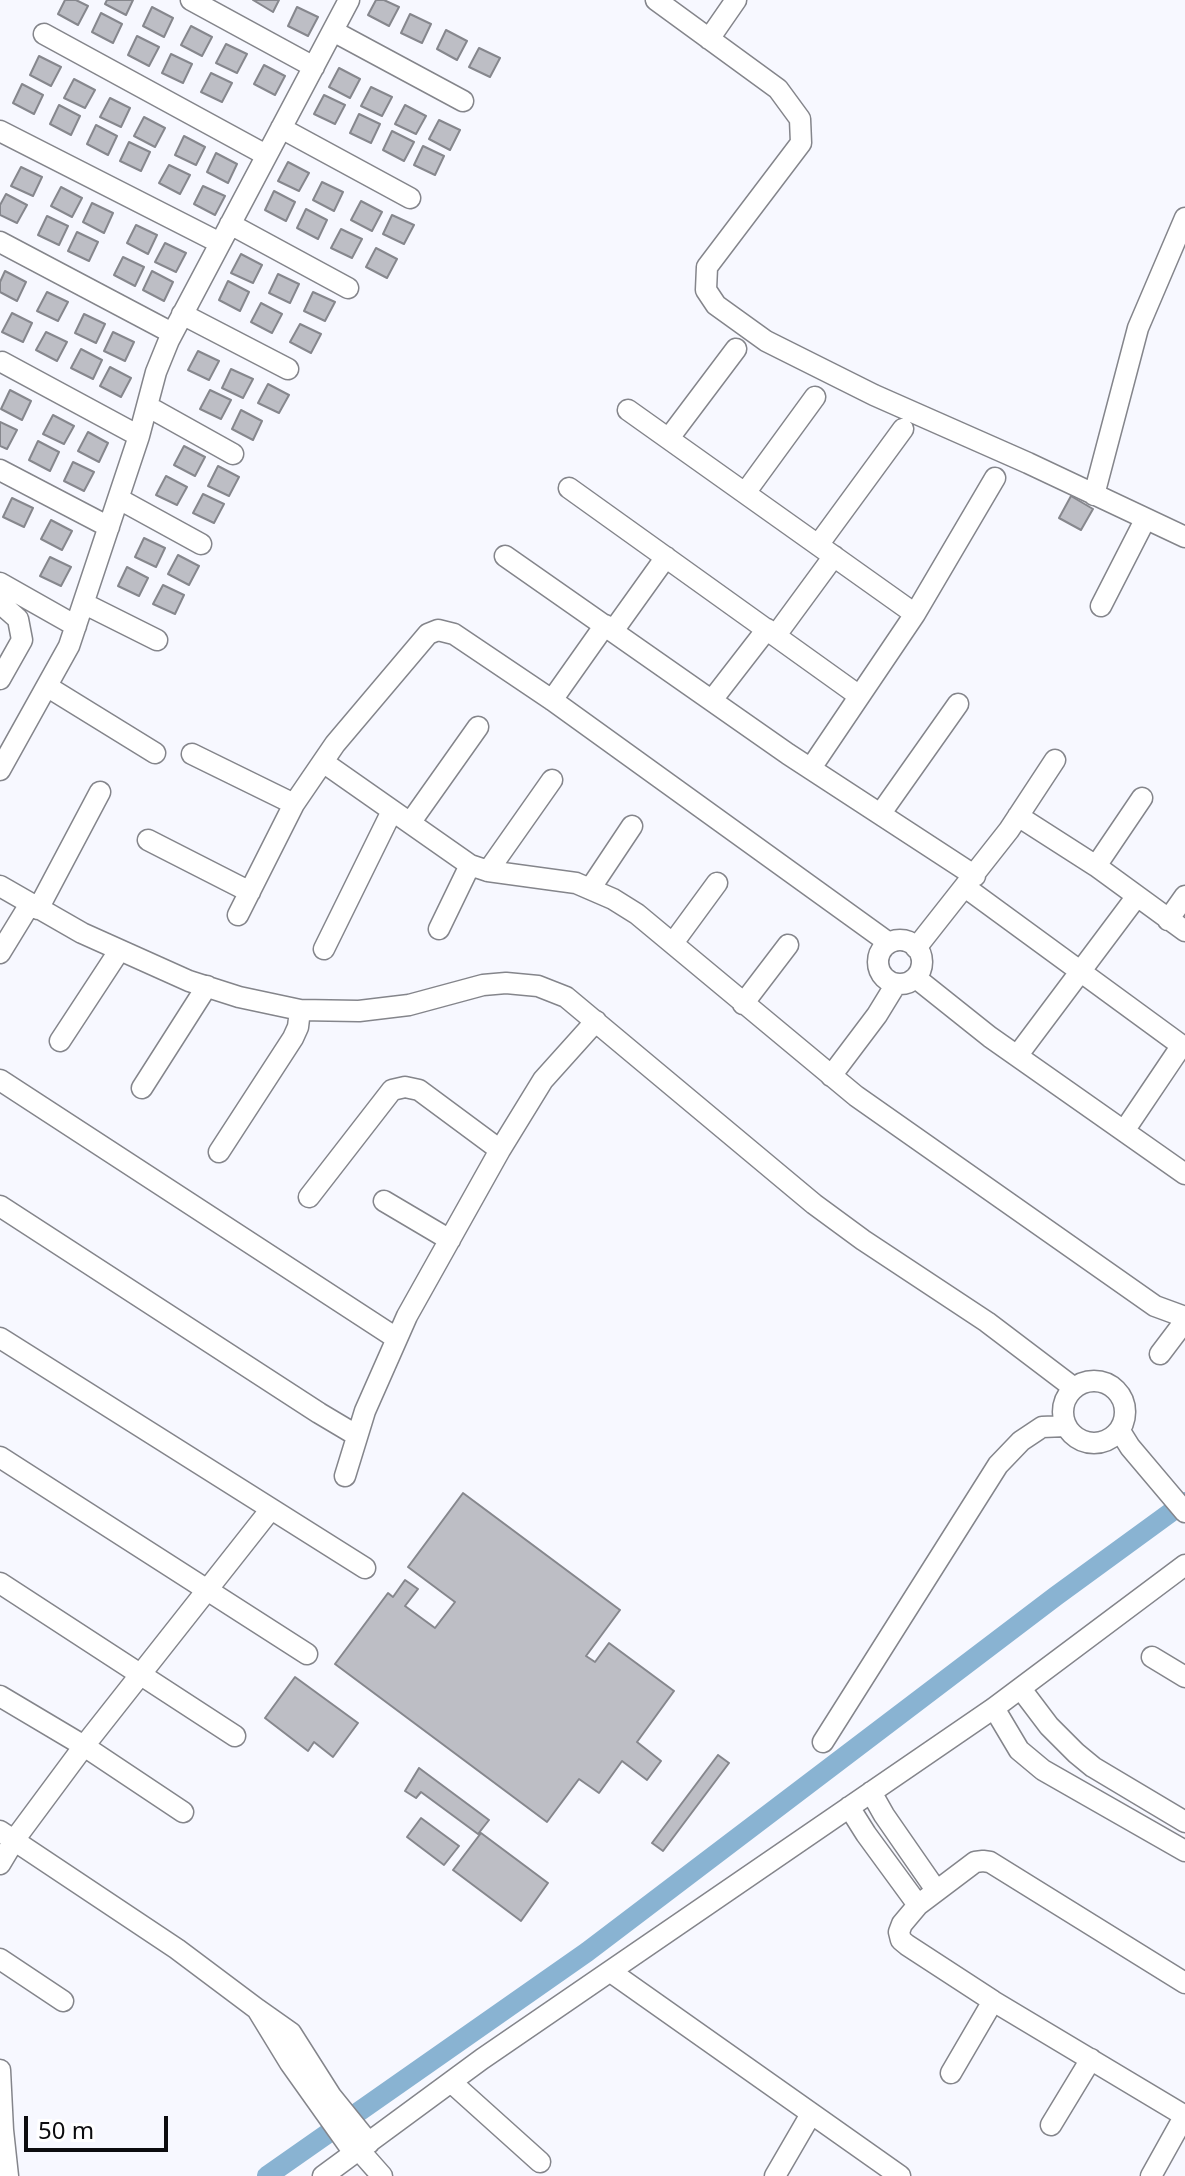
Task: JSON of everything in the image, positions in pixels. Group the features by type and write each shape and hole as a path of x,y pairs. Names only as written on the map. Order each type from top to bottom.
{"street":[{"path":"191,0 314,67"},
{"path":"0,770 69,646 119,499 156,372 172,333 349,0"},
{"path":"656,0 778,89 800,119 801,143 707,267 706,290 716,305 766,341 874,395 1185,537"},
{"path":"709,39 736,0"},
{"path":"333,31 463,101"},
{"path":"44,34 266,155"},
{"path":"281,128 410,198"},
{"path":"0,131 220,243"},
{"path":"1094,495 1138,328 1185,218"},
{"path":"230,224 348,288"},
{"path":"0,242 172,333"},
{"path":"182,314 288,369"},
{"path":"669,438 736,349"},
{"path":"2,362 139,436"},
{"path":"745,493 815,397"},
{"path":"147,406 233,454"},
{"path":"628,410 915,614"},
{"path":"712,700 772,632 903,429"},
{"path":"0,470 109,527"},
{"path":"811,768 915,614 995,478"},
{"path":"569,488 858,695"},
{"path":"119,499 201,544"},
{"path":"1101,606 1145,520"},
{"path":"505,556 881,813 1081,973 1183,1046 1124,1131"},
{"path":"552,700 666,557"},
{"path":"0,583 76,626"},
{"path":"0,603 18,619 22,640 0,679"},
{"path":"85,604 157,640"},
{"path":"238,915 294,804 323,762 428,634 438,630 454,634 552,700 889,943 906,941 916,948 922,960 831,1076"},
{"path":"48,687 155,753"},
{"path":"881,813 958,704"},
{"path":"410,823 478,727"},
{"path":"192,754 294,804"},
{"path":"916,948 970,882 1055,760"},
{"path":"323,762 479,868 560,880 590,889 637,914 877,1112 1155,1306 1185,1319 1160,1354"},
{"path":"439,929 479,868 552,780"},
{"path":"0,953 34,907 100,792"},
{"path":"1096,866 1142,798"},
{"path":"324,949 392,811"},
{"path":"1018,816 1096,866 1177,925 1185,896"},
{"path":"590,889 632,826"},
{"path":"148,840 250,892"},
{"path":"673,943 717,883"},
{"path":"0,886 119,951 207,986 300,1010 359,1011 409,1005 483,985 506,983 552,990 578,1004 814,1204 987,1322 1074,1388"},
{"path":"1017,1056 1137,896"},
{"path":"889,943 880,955 883,976 906,981 1185,1174"},
{"path":"743,1004 788,945"},
{"path":"60,1041 119,951"},
{"path":"142,1088 207,986"},
{"path":"219,1152 293,1038 300,1010"},
{"path":"345,1476 356,1435 396,1338 450,1240 543,1080 596,1021"},
{"path":"0,1080 396,1338"},
{"path":"309,1197 392,1090 405,1087 419,1090 500,1150"},
{"path":"384,1201 450,1240"},
{"path":"0,1206 356,1435"},
{"path":"0,1338 365,1568"},
{"path":"1098,1381 1110,1385 1120,1394 1125,1406 1125,1418 1120,1431 1110,1439 1098,1443 1085,1442 1074,1436 1066,1426 1063,1405 1074,1388 1085,1382 1098,1381"},
{"path":"823,1742 998,1465 1021,1441 1042,1427 1066,1426"},
{"path":"1120,1431 1179,1505"},
{"path":"0,1457 307,1654"},
{"path":"0,1864 7,1835 84,1746 271,1509"},
{"path":"334,2173 357,2143 451,2082 994,1708 1185,1565"},
{"path":"0,1583 235,1736"},
{"path":"1152,1657 1185,1677"},
{"path":"1021,1689 1049,1726 1093,1767 1185,1822"},
{"path":"0,1696 84,1746 183,1812"},
{"path":"994,1708 1019,1750 1043,1770 1185,1851"},
{"path":"1080,1790 1093,1767"},
{"path":"871,1792 936,1890"},
{"path":"849,1807 918,1905"},
{"path":"7,1835 177,1949 257,2009 382,2176"},
{"path":"1151,2176 1185,2116 993,2001 901,1940 899,1932 918,1905 936,1890 975,1862 990,1862 1185,1983"},
{"path":"0,1959 63,2001"},
{"path":"611,1972 900,2176"},
{"path":"951,2073 993,2001"},
{"path":"1051,2125 1091,2059"},
{"path":"0,2070 8,2176"},
{"path":"451,2082 540,2162"},
{"path":"775,2176 811,2114"}],"building":[{"path":"65,0 76,0 88,6 78,25 58,14"},
{"path":"107,0 133,0 126,15 105,4"},
{"path":"253,0 279,0 273,12"},
{"path":"376,0 399,7 389,26 368,15"},
{"path":"152,7 173,18 164,37 143,26"},
{"path":"297,7 318,17 308,36 288,26"},
{"path":"101,13 122,24 113,43 92,32"},
{"path":"410,14 431,24 422,43 401,33"},
{"path":"191,26 212,37 202,56 181,45"},
{"path":"446,30 467,41 457,60 437,49"},
{"path":"137,36 159,47 149,66 128,55"},
{"path":"226,44 247,54 237,73 216,63"},
{"path":"479,48 500,58 490,77 469,67"},
{"path":"171,54 192,64 183,83 162,73"},
{"path":"39,56 61,67 51,86 30,75"},
{"path":"264,65 285,76 275,95 254,84"},
{"path":"339,68 360,79 350,98 329,87"},
{"path":"211,73 232,83 222,102 201,92"},
{"path":"74,79 95,90 85,108 64,98"},
{"path":"22,84 43,95 34,114 13,103"},
{"path":"371,87 392,97 382,116 361,106"},
{"path":"324,95 345,105 335,124 314,114"},
{"path":"110,98 130,108 121,127 100,117"},
{"path":"59,105 80,116 71,135 50,124"},
{"path":"405,105 426,116 416,134 395,124"},
{"path":"359,114 380,124 371,143 350,133"},
{"path":"144,117 165,128 155,147 134,136"},
{"path":"439,120 460,130 450,150 429,139"},
{"path":"96,125 117,136 108,155 87,144"},
{"path":"392,131 414,142 404,161 383,150"},
{"path":"184,136 205,147 196,165 175,155"},
{"path":"129,142 150,152 141,171 120,161"},
{"path":"423,146 444,156 435,175 414,165"},
{"path":"216,153 237,164 228,183 207,172"},
{"path":"288,162 309,173 299,191 278,181"},
{"path":"169,165 190,175 180,194 159,183"},
{"path":"21,167 42,177 33,196 11,186"},
{"path":"322,182 343,192 334,211 313,200"},
{"path":"203,186 225,196 215,215 194,204"},
{"path":"61,187 82,198 72,217 51,206"},
{"path":"274,191 295,202 286,221 265,210"},
{"path":"6,194 27,205 17,223 0,215 0,205"},
{"path":"361,201 382,212 372,231 351,220"},
{"path":"92,203 113,213 104,233 83,222"},
{"path":"306,209 327,220 318,239 297,228"},
{"path":"392,215 414,225 404,244 383,234"},
{"path":"47,216 68,226 59,245 38,235"},
{"path":"136,225 157,235 148,254 127,243"},
{"path":"341,229 362,239 352,258 331,248"},
{"path":"77,232 98,242 89,261 68,251"},
{"path":"165,243 186,253 176,272 155,262"},
{"path":"376,248 397,259 387,278 366,267"},
{"path":"241,254 262,265 253,283 231,273"},
{"path":"123,257 144,267 135,286 114,275"},
{"path":"5,271 26,282 17,301 0,292"},
{"path":"152,271 173,282 164,301 143,290"},
{"path":"278,274 299,284 290,303 269,293"},
{"path":"228,281 249,292 240,311 219,300"},
{"path":"47,292 68,302 58,321 37,311"},
{"path":"313,292 335,302 325,321 304,311"},
{"path":"261,303 282,314 272,333 251,322"},
{"path":"12,313 32,323 23,342 2,332"},
{"path":"84,314 105,324 96,343 75,333"},
{"path":"300,324 321,334 311,353 290,342"},
{"path":"46,332 67,342 57,361 36,350"},
{"path":"113,332 134,342 125,361 104,351"},
{"path":"81,349 102,360 93,379 71,368"},
{"path":"198,351 219,361 209,380 188,370"},
{"path":"110,367 131,378 121,397 100,386"},
{"path":"231,369 253,379 243,398 222,388"},
{"path":"268,384 289,395 279,413 258,403"},
{"path":"10,390 31,401 22,420 1,409"},
{"path":"210,390 231,400 221,419 200,409"},
{"path":"241,410 262,421 253,440 232,429"},
{"path":"53,415 74,426 64,444 43,434"},
{"path":"0,422 17,430 7,449 0,446"},
{"path":"88,432 108,443 99,462 78,451"},
{"path":"38,441 59,452 50,471 29,460"},
{"path":"184,446 205,457 195,476 174,465"},
{"path":"73,462 94,472 84,491 64,481"},
{"path":"218,466 239,477 229,496 208,486"},
{"path":"166,476 187,487 177,505 156,495"},
{"path":"203,494 224,504 214,523 193,513"},
{"path":"1071,496 1093,509 1081,530 1059,518"},
{"path":"12,498 33,508 24,527 3,517"},
{"path":"51,520 72,531 62,550 41,539"},
{"path":"144,538 165,548 156,567 135,557"},
{"path":"178,555 199,566 189,585 168,574"},
{"path":"50,557 71,567 61,586 40,576"},
{"path":"127,567 148,578 139,596 118,586"},
{"path":"163,585 184,595 175,614 153,604"},
{"path":"463,1493 620,1610 586,1656 595,1662 609,1643 674,1691 637,1742 661,1761 647,1780 622,1761 599,1793 579,1779 547,1822 335,1664 388,1593 393,1597 405,1580 418,1589 405,1606 435,1628 455,1602 408,1567"},
{"path":"295,1677 358,1723 333,1757 314,1742 308,1751 265,1718"},
{"path":"718,1755 729,1763 663,1851 652,1843"},
{"path":"419,1768 489,1820 478,1834 421,1792 416,1798 405,1791"},
{"path":"421,1818 459,1846 444,1865 407,1837"},
{"path":"481,1833 548,1883 521,1921 453,1870"}],"waterway":[{"path":"267,2176 587,1952 1056,1596 1185,1502"}]}
